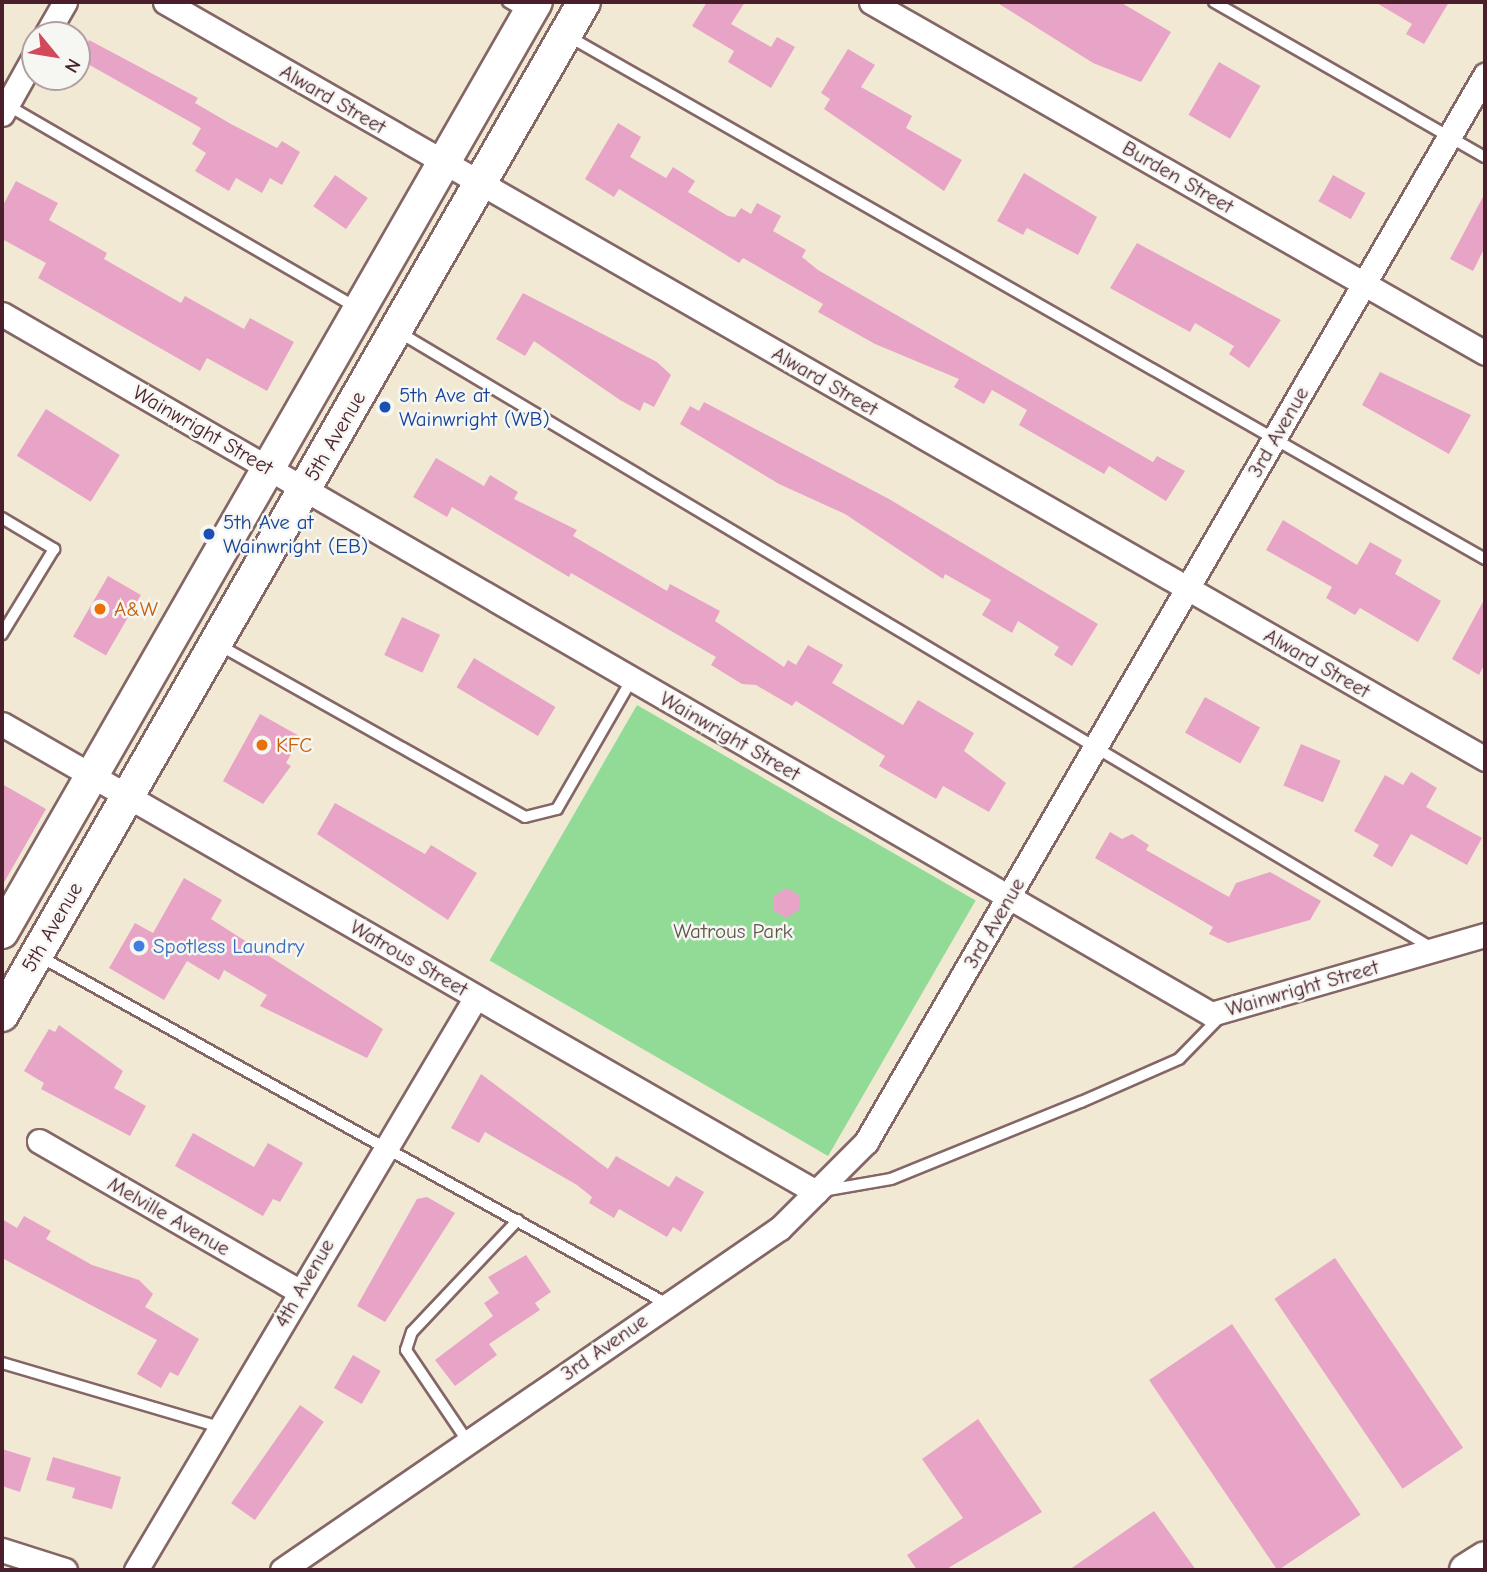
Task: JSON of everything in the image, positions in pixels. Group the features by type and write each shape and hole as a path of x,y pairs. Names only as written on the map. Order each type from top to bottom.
{"main road":[{"name":"5th Avenue","path":"2,1015 584,2"},
{"name":"5th Avenue","path":"3,928 271,469 444,164 524,6"},
{"path":"1466,1570 1485,1558"}],"street":[{"path":"54,21 65,2"},
{"name":"Alward Street","path":"165,2 1485,759"},
{"name":"Burden Street","path":"871,2 1485,353"},
{"name":"3rd Avenue","path":"282,1570 780,1228 866,1142 1485,75"},
{"path":"5,109 21,80"},
{"name":"Wainwright Street","path":"2,314 1211,1014 1485,935"},
{"name":"Watrous Street","path":"2,724 128,794 816,1192"},
{"name":"4th Avenue","path":"136,1570 384,1145 476,997"},
{"name":"Melville Avenue","path":"39,1141 299,1291"},
{"path":"2,1550 65,1570"}],"lane":[{"path":"1214,2 1485,157"},
{"path":"565,35 1485,559"},
{"path":"5,109 361,310"},
{"path":"395,330 1098,744 1435,949"},
{"path":"2,518 54,549 2,634"},
{"path":"216,643 525,817 557,809 632,679"},
{"path":"37,955 667,1304"},
{"path":"816,1192 891,1179 1082,1102 1178,1059 1226,1011"},
{"path":"468,1442 406,1350 412,1332 518,1220"},
{"path":"2,1363 220,1427"}],"green space":[{"name":"Watrous Park","path":"637,705 976,900 828,1156 490,960"}],"building":[{"path":"707,2 745,2 731,24 771,47 777,37 795,47 771,88 728,62 734,51 692,26"},
{"path":"996,2 1120,2 1171,32 1141,82 1093,63"},
{"path":"1375,2 1449,2 1424,44 1406,34 1412,24"},
{"path":"91,41 198,98 195,103 231,124 277,148 282,141 300,152 282,185 270,178 262,193 236,178 229,191 195,171 206,153 192,144 201,128 91,66"},
{"path":"848,49 875,65 861,87 912,116 906,128 962,160 944,191 824,109 830,99 821,93"},
{"path":"1219,62 1261,86 1230,139 1188,115"},
{"path":"618,123 641,137 630,157 666,178 673,167 695,181 688,192 728,216 735,217 741,208 751,214 757,203 781,216 773,231 806,250 802,257 818,270 1153,462 1157,456 1185,471 1166,501 1109,466 1104,474 1019,425 1027,410 992,390 984,404 954,387 959,379 875,344 818,312 823,304 743,258 739,263 619,189 614,197 585,179"},
{"path":"1024,173 1097,217 1078,255 1027,228 1023,235 997,221"},
{"path":"335,175 368,198 346,229 313,206"},
{"path":"1333,175 1365,193 1351,219 1318,201"},
{"path":"16,181 58,203 49,220 107,253 104,259 181,303 185,296 244,329 250,318 294,342 267,391 207,358 200,371 38,278 46,263 2,239 2,207"},
{"path":"1485,193 1485,247 1473,271 1450,259"},
{"path":"1137,243 1281,320 1249,368 1229,354 1234,346 1195,323 1190,332 1110,288"},
{"path":"523,293 657,362 671,375 654,407 644,402 640,411 620,400 534,341 525,356 496,339"},
{"path":"1380,372 1471,415 1449,454 1362,405"},
{"path":"704,402 889,499 1098,624 1072,666 1054,655 1059,647 1018,621 1012,633 982,615 991,600 945,574 943,579 845,514 779,484 680,424 690,406 699,411"},
{"path":"46,409 120,455 91,502 17,456"},
{"path":"436,458 484,486 490,475 518,492 514,499 577,530 573,536 667,591 670,584 720,611 715,621 784,667 788,660 796,665 808,645 843,665 832,683 903,725 918,700 974,733 964,751 1006,783 989,812 943,786 936,799 879,766 885,756 796,701 792,706 756,685 742,684 711,665 716,657 571,573 569,577 452,507 447,517 413,497"},
{"path":"1283,520 1357,565 1370,542 1402,560 1395,574 1441,601 1418,642 1360,608 1355,615 1326,598 1332,587 1266,550"},
{"path":"108,576 141,595 106,656 73,637"},
{"path":"1485,598 1485,663 1479,675 1452,659"},
{"path":"402,617 440,635 422,673 384,655"},
{"path":"474,658 555,707 538,736 456,687"},
{"path":"1205,697 1260,728 1240,763 1185,733"},
{"path":"260,714 301,737 286,763 291,766 263,804 223,781"},
{"path":"1301,744 1341,761 1323,802 1283,785"},
{"path":"1411,772 1437,788 1426,807 1482,838 1467,865 1411,834 1392,867 1373,856 1379,845 1354,831 1385,775 1403,785"},
{"path":"2,784 46,809 2,886"},
{"path":"335,803 425,854 431,845 477,873 448,920 317,834"},
{"path":"1110,832 1122,839 1132,834 1149,845 1146,850 1229,897 1236,883 1270,872 1321,901 1310,920 1228,943 1209,934 1213,927 1095,858"},
{"path":"184,878 222,900 211,919 383,1029 367,1058 260,1006 267,995 224,970 219,980 187,961 164,1000 109,968 135,923 153,933"},
{"path":"786,888 799,895 799,910 786,918 773,910 774,896"},
{"path":"59,1025 123,1071 114,1088 146,1106 130,1136 41,1089 44,1083 24,1071 49,1029 55,1032"},
{"path":"481,1074 608,1169 616,1156 669,1187 676,1176 704,1192 681,1232 673,1227 667,1237 619,1209 614,1218 589,1203 592,1197 577,1185 485,1132 479,1143 451,1128"},
{"path":"193,1133 254,1167 268,1143 303,1163 280,1202 273,1199 263,1216 175,1166"},
{"path":"427,1197 455,1213 385,1322 357,1306 417,1199"},
{"path":"24,1216 51,1231 46,1239 92,1265 139,1280 153,1294 145,1307 199,1339 178,1376 170,1372 161,1388 137,1374 157,1340 2,1258 2,1219 17,1228"},
{"path":"526,1255 551,1292 535,1303 540,1310 489,1344 497,1355 455,1386 435,1360 493,1316 484,1303 499,1293 488,1277"},
{"path":"1335,1258 1463,1448 1403,1489 1274,1299"},
{"path":"1232,1324 1361,1515 1277,1570 1149,1380"},
{"path":"353,1355 381,1371 362,1404 334,1388"},
{"path":"300,1405 324,1422 255,1520 231,1503"},
{"path":"978,1419 1042,1512 945,1570 917,1570 907,1555 963,1518 922,1459"},
{"path":"2,1449 31,1458 20,1492 2,1486"},
{"path":"53,1457 121,1477 112,1509 72,1498 75,1488 46,1480"},
{"path":"1154,1511 1196,1570 1069,1570"}],"place":[{"name":"5th Ave at Wainwright (WB)","path":"385,407"},
{"name":"5th Ave at Wainwright (EB)","path":"209,534"},
{"name":"A&W","path":"100,609"},
{"name":"KFC","path":"262,745"},
{"name":"Spotless Laundry","path":"139,946"}]}
